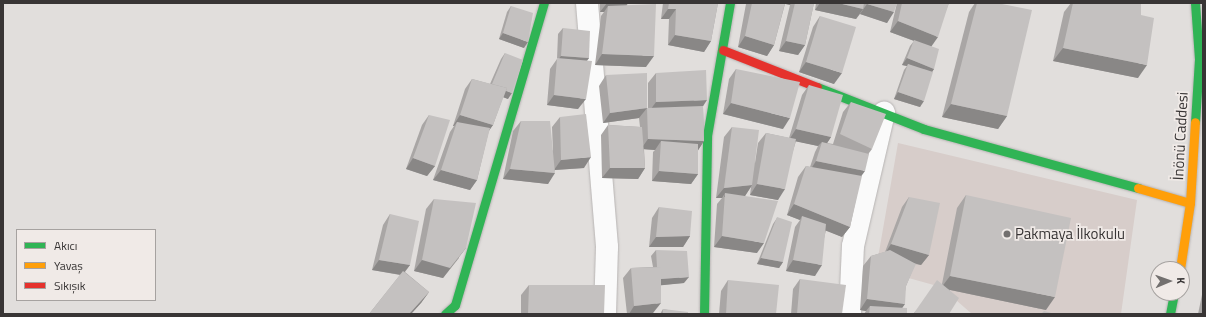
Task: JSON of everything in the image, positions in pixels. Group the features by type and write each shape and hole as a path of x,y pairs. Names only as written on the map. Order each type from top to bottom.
{"street":[{"path":"445,314 455,305 544,3"},
{"path":"587,3 607,247 605,314"},
{"path":"704,314 708,136 730,3"},
{"name":"İnönü Caddesi","path":"1181,261 1190,203 1201,59 1195,3"},
{"path":"723,50 924,129 1190,203"},
{"path":"850,314 853,246 884,113"},
{"path":"1170,314 1172,301"}],"shaded area":[{"name":"Pakmaya İlkokulu","path":"898,143 1137,200 1121,314 972,314 941,287 876,269"}],"building":[{"path":"669,3 718,3 711,41 675,35 676,9 668,9"},
{"path":"752,3 785,3 774,45 745,36"},
{"path":"795,3 814,3 805,45 786,41"},
{"path":"838,3 864,3 863,9"},
{"path":"867,3 897,3 894,12"},
{"path":"902,3 949,3 938,37 898,21"},
{"path":"977,3 997,3 1032,10 1007,116 951,104"},
{"path":"1073,3 1141,3 1141,15 1154,18 1147,65 1063,48"},
{"path":"656,4 654,56 602,54 608,6"},
{"path":"511,6 533,13 528,42 503,33"},
{"path":"820,16 856,27 842,73 806,62"},
{"path":"563,28 590,31 589,58 561,56"},
{"path":"914,40 939,49 934,69 907,58"},
{"path":"505,53 523,60 512,93 506,91 507,88 492,84"},
{"path":"557,58 592,61 586,99 554,95"},
{"path":"908,64 933,72 924,101 898,92"},
{"path":"736,69 800,82 790,118 731,103"},
{"path":"706,70 707,100 656,102 656,73"},
{"path":"647,73 647,108 610,113 606,75"},
{"path":"472,79 507,88 493,125 460,115"},
{"path":"809,85 843,95 831,137 796,129"},
{"path":"851,102 886,114 872,149 840,134"},
{"path":"703,106 704,141 648,139 647,108"},
{"path":"586,114 591,157 561,160 560,117"},
{"path":"429,115 450,120 435,166 413,158"},
{"path":"521,121 550,121 555,173 510,169"},
{"path":"457,122 490,128 477,180 441,170"},
{"path":"608,125 642,127 645,168 610,168"},
{"path":"732,127 759,130 752,185 724,188"},
{"path":"766,133 796,139 785,189 757,184"},
{"path":"661,141 698,144 698,174 659,171"},
{"path":"822,142 869,154 865,171 816,161"},
{"path":"806,166 862,176 850,227 794,204"},
{"path":"725,193 778,201 764,243 722,236"},
{"path":"966,195 1071,218 1055,297 950,276"},
{"path":"909,197 940,203 929,255 891,244"},
{"path":"434,199 476,203 466,248 450,268 422,260"},
{"path":"659,207 692,211 690,236 656,237"},
{"path":"390,214 419,221 410,265 379,260"},
{"path":"802,216 826,224 822,265 793,260"},
{"path":"777,217 792,222 783,262 761,258"},
{"path":"656,250 687,251 689,277 661,279 661,267 657,267"},
{"path":"890,250 916,264 906,286 905,304 867,299 871,256"},
{"path":"661,267 661,303 634,306 631,268"},
{"path":"403,271 429,292 409,314 369,314"},
{"path":"800,279 846,285 842,314 797,314"},
{"path":"728,280 779,285 776,314 726,314"},
{"path":"937,280 959,298 949,314 914,313"},
{"path":"529,285 605,285 604,314 528,314"},
{"path":"870,306 907,308 907,314 869,314"},
{"path":"663,309 688,312 688,314 663,314"},
{"path":"1044,311 1055,314 1041,314"}],"traffic: fast":[{"path":"445,314 455,305 544,3"},
{"path":"704,314 707,136 730,3"},
{"path":"1195,3 1199,59 1195,122"},
{"path":"817,87 924,129 1138,188"},
{"path":"1170,314 1172,301"}],"traffic: slow":[{"path":"1181,261 1190,203 1195,122"},
{"path":"1138,188 1190,203"}],"traffic: jam":[{"path":"723,50 817,87"}],"place":[{"name":"Pakmaya İlkokulu","path":"1007,234"}]}
